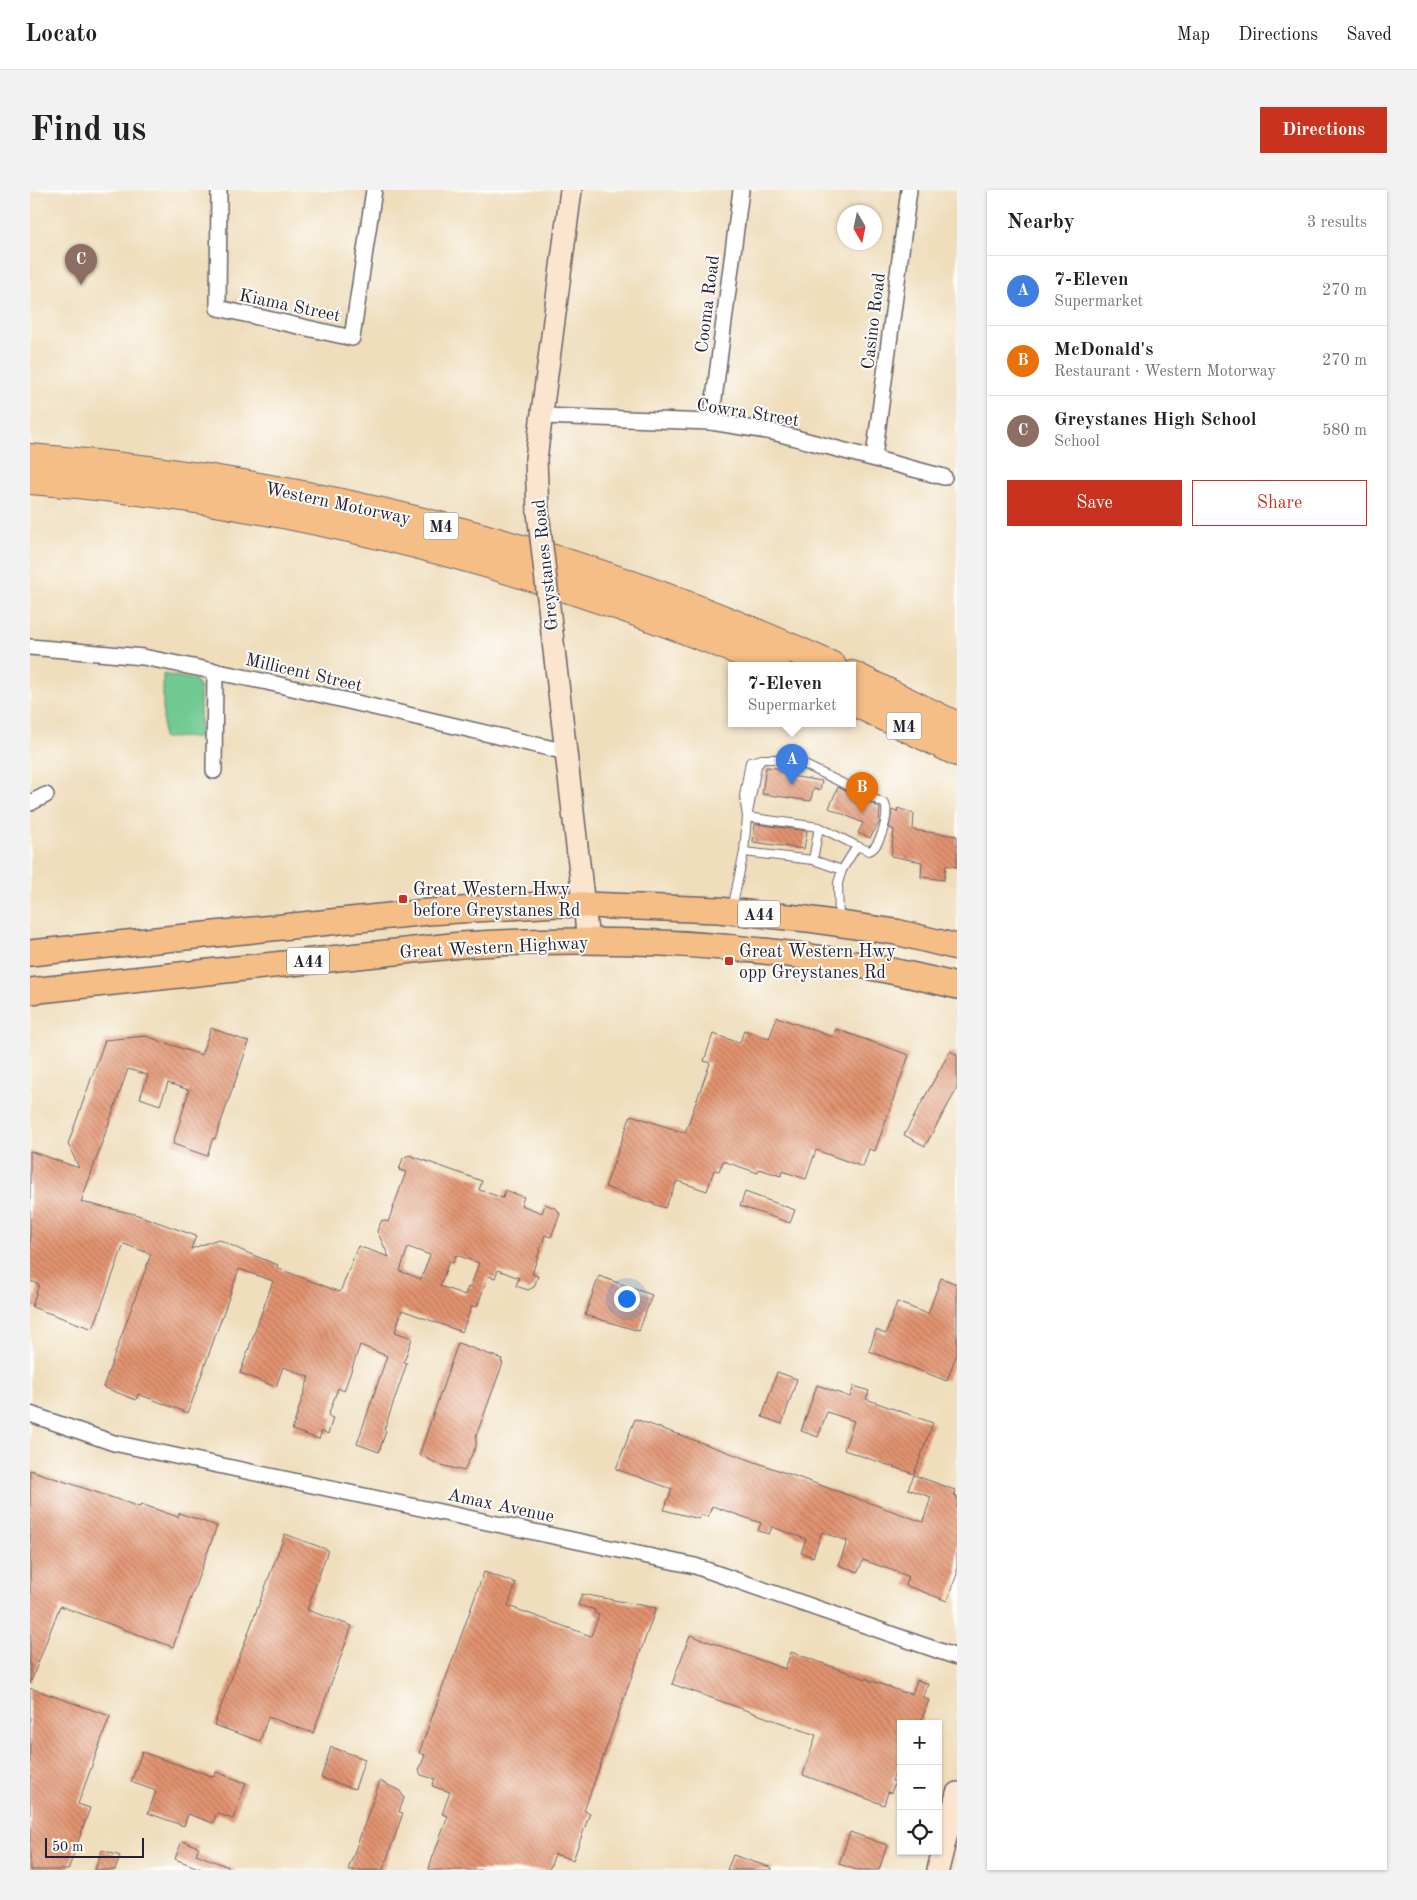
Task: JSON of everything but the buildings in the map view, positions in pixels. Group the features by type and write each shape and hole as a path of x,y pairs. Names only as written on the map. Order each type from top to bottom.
{"highway":[{"name":"Western Motorway","path":"30,458 140,469 243,484 316,498 465,532 634,584 738,625 823,662"},
{"name":"Western Motorway","path":"30,480 112,488 238,506 397,540 568,588 695,633 766,662"},
{"name":"M4","path":"856,677 957,726"},
{"name":"M4","path":"856,703 957,752"},
{"name":"Great Western Highway","path":"30,953 438,911 513,905 583,904 732,911 896,932 957,947"},
{"name":"Great Western Highway","path":"30,991 461,946 523,941 588,940 740,948 850,963 957,986"}],"main road":[{"name":"Greystanes Road","path":"571,190 542,416 536,478 538,512 588,940"},
{"path":"938,1870 957,1793"}],"street":[{"name":"Kiama Street","path":"219,190 218,308 352,338 374,190"},
{"name":"Cooma Road","path":"712,422 741,190"},
{"name":"Casino Road","path":"874,457 909,190"},
{"name":"Cowra Street","path":"542,416 712,422 773,432 944,476"},
{"name":"Millicent Street","path":"30,647 143,657 566,752"},
{"path":"214,772 215,672"},
{"path":"30,803 46,795"},
{"name":"Amax Avenue","path":"30,1414 114,1443 695,1566 957,1657"}],"lane":[{"path":"732,911 744,852 747,817 744,796 748,765 754,760 793,759 885,804 888,810 876,846 869,851 819,827 747,817"},
{"path":"813,860 819,827"},
{"path":"840,924 838,883 842,870 857,846"},
{"path":"744,852 813,860 842,870"}],"green space":[{"path":"163,674 195,680 200,689 200,737 163,738"}],"place":[{"name":"Greystanes High School","path":"81,285"},
{"name":"7-Eleven","path":"792,785"},
{"name":"McDonald's","path":"862,813"},
{"name":"Great Western Hwy before Greystanes Rd","path":"403,899"},
{"name":"Great Western Hwy opp Greystanes Rd","path":"729,961"}]}
